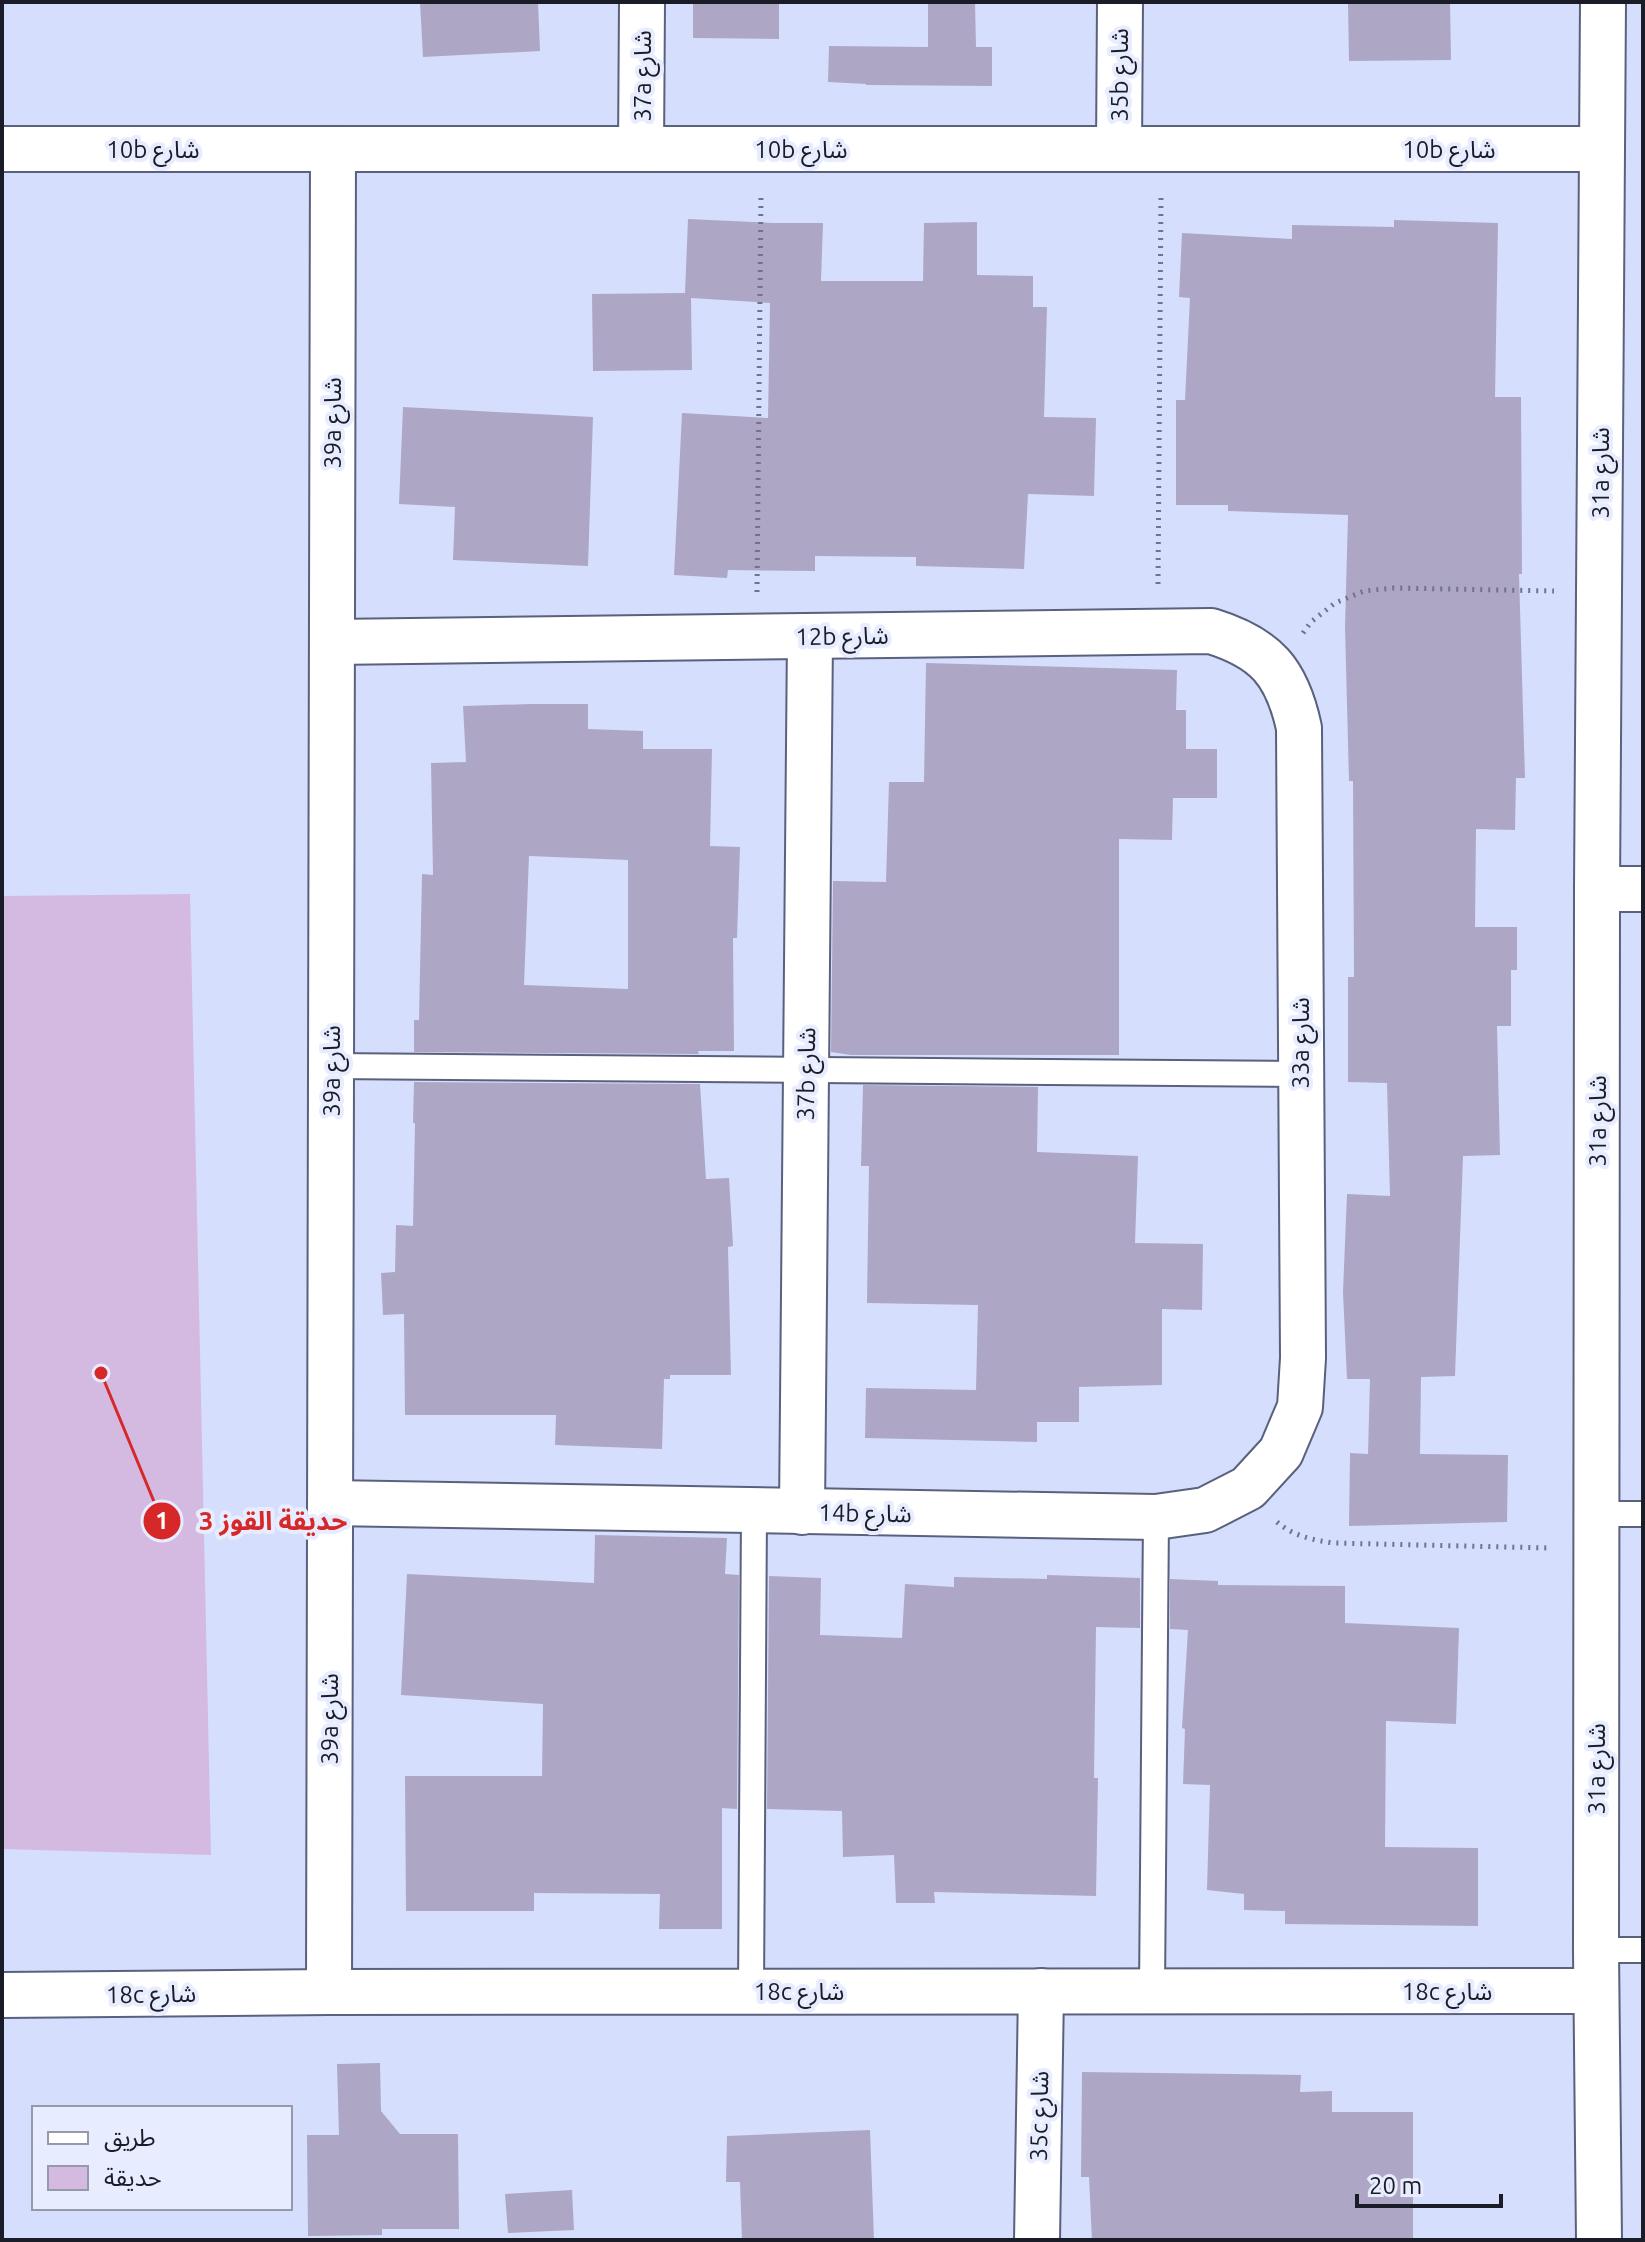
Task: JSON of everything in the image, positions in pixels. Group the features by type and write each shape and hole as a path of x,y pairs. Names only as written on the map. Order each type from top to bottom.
{"street":[{"name":"37a شارع","path":"641,149 642,2"},
{"name":"35b شارع","path":"1119,149 1120,2"},
{"name":"31a شارع","path":"1599,2240 1596,1971 1597,889 1603,2"},
{"name":"10b شارع","path":"2,149 1600,149"},
{"name":"39a شارع","path":"329,1992 333,149"},
{"name":"12b شارع","path":"332,642 1211,631 1238,639 1261,654 1280,675 1293,700 1299,728"},
{"name":"37b شارع","path":"802,1512 810,636"},
{"name":"33a شارع","path":"1299,728 1303,1358"},
{"path":"1597,889 1643,889"},
{"name":"14b شارع","path":"330,1503 1156,1517 1205,1510 1248,1488 1281,1452 1300,1407 1303,1358"},
{"name":"18c شارع","path":"2,1995 1152,1991 1596,1971"},
{"name":"35c شارع","path":"1037,2240 1041,1991"}],"lane":[{"path":"331,1066 1301,1074"},
{"path":"751,1991 754,1511"},
{"path":"1596,1532 1643,1514"},
{"path":"1152,1991 1156,1517"},
{"path":"1596,1971 1643,1950"}],"path":[{"path":"757,637 761,149"},
{"path":"1158,631 1161,149"},
{"path":"1280,675 1292,647 1311,622 1335,603 1364,591 1394,588 1599,591"},
{"path":"1248,1488 1263,1510 1283,1527 1307,1539 1333,1543 1596,1532"}],"green space":[{"path":"190,894 211,1855 2,1849 2,896"}],"building":[{"path":"420,2 538,2 540,51 423,57"},
{"path":"693,2 779,2 779,39 693,38"},
{"path":"928,2 975,2 976,47 992,47 992,86 828,82 829,46 928,47"},
{"path":"1348,2 1450,2 1451,60 1349,61"},
{"path":"688,219 823,223 821,281 923,281 924,223 977,222 977,275 1033,276 1033,307 1047,307 1044,417 1096,418 1094,496 1028,494 1024,569 916,566 916,557 815,556 815,571 728,570 727,578 674,575 682,413 768,418 770,303 691,298 692,370 593,371 592,294 685,293"},
{"path":"1394,220 1498,223 1495,397 1521,397 1522,574 1519,574 1525,778 1516,778 1515,830 1476,829 1475,927 1517,927 1517,970 1511,970 1511,1026 1497,1026 1500,1155 1463,1156 1455,1376 1421,1377 1420,1454 1508,1455 1507,1522 1349,1526 1350,1453 1368,1454 1370,1379 1347,1379 1343,1292 1347,1194 1390,1196 1387,1083 1348,1082 1348,977 1354,977 1353,781 1349,781 1345,627 1348,515 1228,511 1228,505 1176,505 1176,400 1185,400 1190,298 1179,297 1182,233 1292,239 1292,225 1394,227"},
{"path":"403,407 593,417 588,566 453,560 455,507 399,504"},
{"path":"926,663 1177,670 1176,710 1186,710 1186,749 1217,749 1217,798 1173,798 1172,840 1119,839 1119,1055 851,1055 831,1052 833,881 886,882 889,782 924,782"},
{"path":"588,704 588,729 643,731 643,749 712,749 710,846 740,847 737,938 733,938 734,1051 698,1051 699,1054 414,1052 414,1020 419,1020 422,874 433,875 431,763 466,762 463,706","holes":["529,856 628,860 628,989 524,985"]},
{"path":"414,1082 700,1084 706,1179 729,1178 733,1246 728,1247 731,1375 670,1375 670,1379 664,1379 662,1449 555,1445 556,1415 405,1415 404,1314 383,1315 381,1273 395,1272 396,1225 413,1226"},
{"path":"863,1085 1038,1087 1037,1152 1138,1156 1135,1243 1203,1244 1202,1310 1162,1309 1162,1385 1079,1387 1079,1422 1037,1422 1037,1442 865,1438 866,1388 976,1390 978,1305 867,1303 869,1166 861,1166"},
{"path":"595,1535 727,1538 725,1574 739,1575 737,1809 722,1808 722,1929 659,1929 660,1894 534,1893 534,1911 406,1911 405,1776 542,1776 543,1704 401,1695 407,1574 594,1583"},
{"path":"1047,1575 1140,1578 1140,1628 1096,1627 1096,1896 934,1892 935,1903 896,1903 894,1855 843,1857 842,1811 767,1809 769,1576 821,1578 820,1635 902,1638 905,1584 954,1587 954,1577 1047,1579"},
{"path":"1170,1579 1218,1581 1218,1585 1345,1586 1345,1623 1459,1628 1456,1724 1386,1721 1385,1847 1478,1848 1478,1926 1285,1924 1285,1911 1244,1910 1244,1894 1207,1890 1210,1785 1183,1784 1185,1729 1182,1728 1188,1630 1170,1629"},
{"path":"380,2063 381,2111 400,2134 458,2134 459,2229 382,2229 382,2235 308,2236 307,2135 339,2135 337,2064"},
{"path":"1082,2072 1301,2075 1300,2092 1332,2091 1332,2112 1413,2112 1413,2240 1092,2240 1089,2177 1081,2177"},
{"path":"870,2130 874,2240 742,2240 740,2182 726,2182 727,2136"},
{"path":"572,2190 574,2230 508,2233 505,2194"}],"place":[{"name":"حديقة القوز 3","path":"101,1373"}]}
